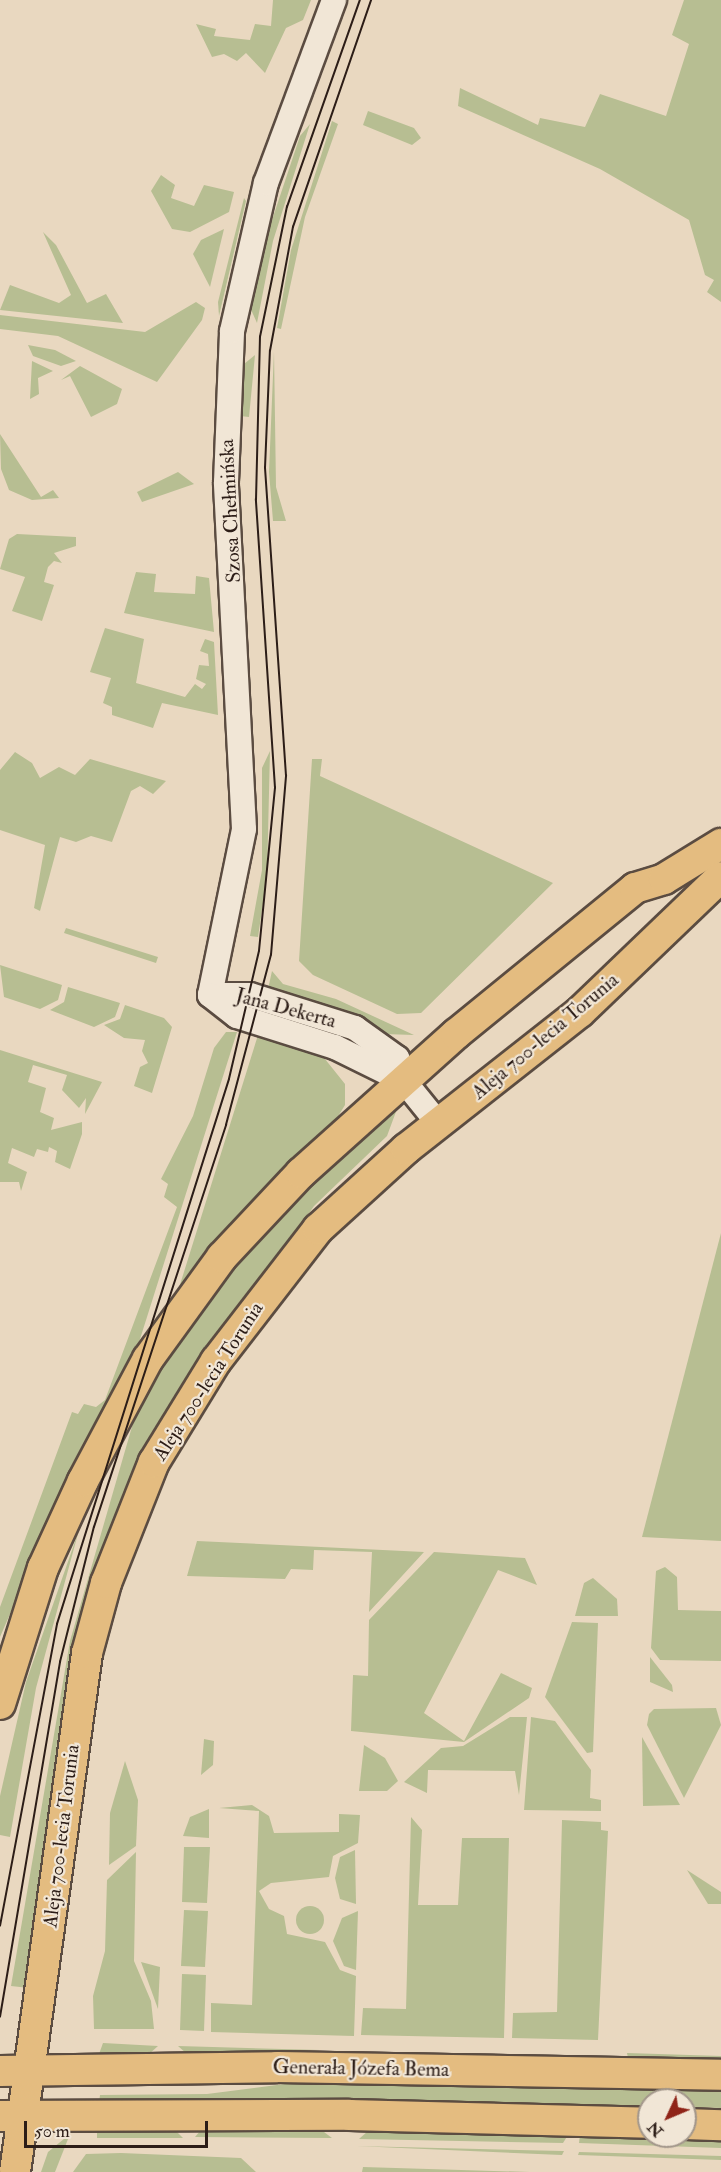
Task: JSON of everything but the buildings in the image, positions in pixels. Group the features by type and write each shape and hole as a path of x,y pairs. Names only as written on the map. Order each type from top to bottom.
{"main road":[{"path":"0,1704 49,1555 148,1359 250,1225 404,1081 635,888 664,879 721,844"},
{"name":"Aleja 700-lecia Torunia","path":"31,2071 87,1653 106,1583 154,1462 222,1353 318,1229 438,1123 580,1012 721,877"},
{"name":"Generała Józefa Bema","path":"0,2071 277,2067 721,2075"},
{"path":"15,2172 12,2116 31,2071"},
{"path":"12,2116 349,2115 637,2123"},
{"path":"697,2124 721,2125"}],"street":[{"name":"Szosa Chełmińska","path":"210,995 244,829 226,482 232,331 266,183 334,0"},
{"name":"Szosa Chełmińska","path":"319,37 340,0"},
{"name":"Jana Dekerta","path":"210,995 250,995 335,1018 390,1052 402,1067 404,1081 438,1123"}],"green space":[{"path":"273,0 311,0 303,20 286,28 265,73 246,53 237,61 224,54 212,57 196,24 216,29 214,36 250,40 255,24 271,26"},
{"path":"684,0 721,0 721,302 707,292 714,280 705,275 689,220 600,169 458,106 460,88 538,125 540,118 585,127 600,94 666,116 689,44 672,35"},
{"path":"368,111 414,128 421,138 412,145 363,125"},
{"path":"332,121 338,124 305,217 281,329 277,328 291,250"},
{"path":"310,124 273,241 257,323 248,303 264,244 300,136"},
{"path":"161,175 175,185 171,198 194,206 204,185 234,192 229,212 190,232 172,229 151,191"},
{"path":"244,198 246,201 219,316 218,302"},
{"path":"224,229 210,287 193,254 201,240"},
{"path":"43,232 56,245 87,303 106,294 123,323 0,310 10,285 59,303 71,295"},
{"path":"196,302 205,308 202,320 157,382 58,336 0,329 0,315 145,332"},
{"path":"28,345 55,350 76,361 61,366 33,356"},
{"path":"274,351 276,487 286,521 273,521 269,472"},
{"path":"255,355 249,417 240,416 244,364"},
{"path":"32,361 53,371 38,378 39,394 30,399"},
{"path":"80,366 122,389 117,404 91,417 70,376 61,380"},
{"path":"0,434 41,497 53,490 59,498 32,500 9,490 1,469"},
{"path":"178,472 194,484 142,502 137,492"},
{"path":"17,534 76,537 76,546 54,553 62,563 54,561 48,567 44,582 54,585 42,621 12,611 25,577 0,569 9,539"},
{"path":"136,572 156,574 154,592 195,594 196,576 209,578 214,632 124,613"},
{"path":"105,628 144,639 136,683 185,697 195,684 202,689 206,684 196,679 199,665 209,666 208,654 200,651 205,639 214,642 218,715 162,703 153,728 112,715 112,707 103,703 111,678 90,672"},
{"path":"270,751 267,876 258,937 250,936 262,870 262,768"},
{"path":"15,752 32,763 40,778 59,767 75,775 90,759 166,781 153,794 140,786 131,791 112,842 91,836 76,842 60,837 40,911 34,908 45,845 0,830 0,770"},
{"path":"312,759 322,759 320,776 553,883 421,1013 397,1014 313,975 299,961"},
{"path":"66,928 158,957 156,963 64,933"},
{"path":"0,965 62,985 58,1000 40,1009 4,997"},
{"path":"272,971 283,984 336,999 414,1035 384,1034 308,1000 268,989"},
{"path":"68,987 120,1003 115,1017 94,1027 50,1010 64,1002"},
{"path":"125,1005 164,1018 172,1027 152,1093 134,1086 140,1067 148,1063 142,1051 145,1040 124,1038 104,1025 120,1019"},
{"path":"226,1032 237,1032 135,1355 88,1435 0,1637 0,1607 72,1412 78,1414 84,1404 96,1407 105,1400 177,1207 164,1197 168,1184 161,1179 193,1116 214,1048"},
{"path":"258,1035 321,1054 345,1084 345,1105 332,1126 232,1225 178,1291"},
{"path":"0,1050 102,1082 85,1114 86,1098 79,1108 62,1090 67,1075 33,1065 28,1082 46,1088 40,1112 54,1118 51,1130 82,1122 82,1134 70,1169 55,1162 57,1151 49,1147 48,1152 37,1149 34,1157 12,1148 8,1163 27,1172 21,1191 19,1182 0,1182"},
{"path":"397,1109 387,1136 314,1206 278,1258 78,1636 57,1743 29,1988 11,1986 70,1641 140,1399 236,1263 310,1183"},
{"path":"721,1233 721,1541 642,1537"},
{"path":"79,1530 36,1688 10,1837 0,1835 0,1796 26,1682"},
{"path":"197,1541 424,1552 369,1612 372,1552 314,1550 313,1570 291,1569 285,1579 187,1576"},
{"path":"434,1552 525,1558 537,1585 498,1570 424,1713 464,1741 501,1673 532,1688 529,1698 464,1742 351,1731 353,1675 368,1676 369,1620"},
{"path":"665,1567 677,1577 678,1610 721,1611 721,1661 660,1660 651,1648 656,1571"},
{"path":"593,1578 617,1599 618,1616 575,1616 584,1583"},
{"path":"572,1622 598,1623 593,1752 587,1753 545,1697"},
{"path":"650,1657 672,1685 673,1692 650,1682"},
{"path":"716,1708 721,1725 684,1798 647,1725 649,1714 654,1709"},
{"path":"510,1717 527,1717 519,1795 515,1771 428,1770 427,1793 404,1782 441,1748 463,1746"},
{"path":"531,1717 555,1721 591,1770 590,1798 601,1800 601,1811 524,1810"},
{"path":"642,1737 680,1805 643,1806"},
{"path":"204,1739 214,1741 213,1765 201,1775"},
{"path":"364,1745 385,1758 398,1781 387,1791 359,1791"},
{"path":"125,1761 138,1800 136,1846 109,1865 110,1813"},
{"path":"252,1805 269,1816 274,1833 339,1832 339,1814 360,1815 358,1843 333,1856 329,1877 271,1883 259,1891 269,1909 284,1916 287,1934 325,1942 340,1970 356,1976 354,2036 211,2032 211,2003 252,2005 259,1811 219,1808"},
{"path":"209,1809 209,1838 183,1836 190,1817"},
{"path":"411,1817 422,1830 418,1905 458,1905 462,1838 509,1838 504,2038 361,2035 363,2008 406,2009"},
{"path":"562,1820 601,1822 601,1830 608,1831 598,2040 512,2038 513,2013 557,2012"},
{"path":"184,1847 210,1847 207,1903 182,1902"},
{"path":"355,1850 356,1904 340,1899 335,1878 340,1857"},
{"path":"136,1852 134,1961 151,2001 154,2029 94,2029 93,1996 105,1951 107,1880"},
{"path":"687,1870 721,1892 721,1904 708,1904"},
{"path":"310,1906 320,1910 324,1920 320,1930 310,1934 300,1930 296,1920 300,1910"},
{"path":"184,1910 208,1911 205,1967 181,1966"},
{"path":"358,1911 356,1970 344,1966 333,1941 342,1918"},
{"path":"141,1962 160,1967 158,2009"},
{"path":"182,1974 206,1975 204,2031 180,2030"},
{"path":"103,2043 158,2046 148,2055 99,2054"},
{"path":"178,2046 320,2050 187,2054"},
{"path":"627,2053 721,2056 721,2060 628,2058"},
{"path":"300,2082 637,2089 637,2106 321,2099 99,2102 100,2095 207,2094"},
{"path":"697,2090 721,2091 721,2108 697,2107"},
{"path":"320,2129 332,2138 195,2137 201,2130"},
{"path":"175,2130 183,2138 97,2138 97,2132"},
{"path":"368,2131 568,2135 563,2143 359,2139"},
{"path":"70,2134 55,2172 41,2172 48,2152"},
{"path":"580,2134 637,2136 637,2145 579,2143"},
{"path":"697,2138 721,2139 721,2148 697,2147"},
{"path":"356,2146 563,2151 564,2151 562,2155"},
{"path":"579,2152 721,2156 721,2160 578,2155"},
{"path":"121,2153 241,2158 256,2172 73,2172 86,2154"},
{"path":"363,2167 530,2172 362,2172"}],"tram line":[{"path":"0,1926 57,1624 229,1079 259,951 275,788 256,500 260,337 287,207 360,0"},
{"path":"0,2017 60,1662 94,1527 226,1125 271,955 286,776 265,468 270,351 293,227 371,0"}]}
